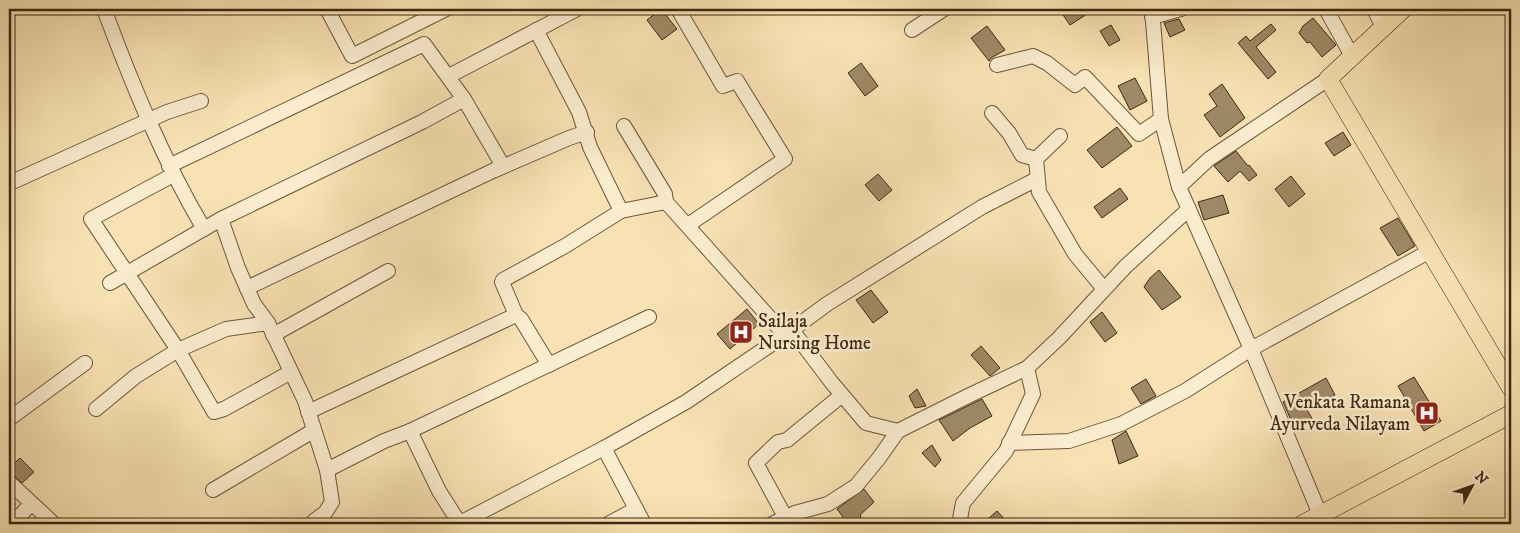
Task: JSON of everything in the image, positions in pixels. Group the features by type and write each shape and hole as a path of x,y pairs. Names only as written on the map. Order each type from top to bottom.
{"main road":[{"path":"1403,9 1328,79 1511,388"},
{"path":"1303,524 1322,520 1511,414"}],"street":[{"path":"104,9 123,60 171,170 204,229"},
{"path":"327,9 352,56 446,9"},
{"path":"449,76 578,9"},
{"path":"678,9 724,86 737,81 785,159 688,225"},
{"path":"912,30 944,9"},
{"path":"1181,9 1152,13 1161,119 1179,187 1251,349 1322,520"},
{"path":"1326,9 1352,56"},
{"path":"1374,9 1383,27"},
{"path":"536,30 580,112 590,147 621,211"},
{"path":"291,372 224,409 214,412 178,350 128,272 91,219 171,170 424,44 464,99 503,166 476,178"},
{"path":"997,65 1033,56 1047,63 1075,85 1085,78 1139,134 1161,119"},
{"path":"1179,187 1209,159 1328,79"},
{"path":"110,283 221,219 422,122 464,99"},
{"path":"10,183 167,112 201,101"},
{"path":"992,113 1009,133 1022,155 1036,159"},
{"path":"624,126 664,194 666,202 789,333 866,423 898,431"},
{"path":"247,288 476,178 587,132"},
{"path":"1060,136 1036,159 1039,192 1075,254 1104,289"},
{"path":"410,431 439,492 460,524 604,448 686,402 789,333 827,304 982,207 1037,179"},
{"path":"549,365 521,319 516,315 502,282 503,280 565,246 621,211 666,202"},
{"path":"772,524 787,521 795,513 828,504 856,486 898,431 1027,368 1059,338 1126,266 1189,209"},
{"path":"221,219 238,268 254,304 270,329 308,412 327,470 332,502 324,513 314,521 317,524"},
{"path":"1010,443 1069,441 1121,424 1185,391 1251,349 1430,251"},
{"path":"96,409 136,376 178,350 226,329 270,329 388,271"},
{"path":"308,412 516,315"},
{"path":"327,470 384,441 410,431 650,316"},
{"path":"9,419 85,363"},
{"path":"959,524 964,503 1006,451 1033,394 1027,368"},
{"path":"787,521 756,463 778,442 787,440 842,395"},
{"path":"213,490 313,431"},
{"path":"604,448 644,524"},
{"path":"9,482 54,524"},
{"path":"12,524 31,504"},
{"path":"608,524 636,509"}],"building":[{"path":"661,9 677,29 662,40 647,20"},
{"path":"1059,9 1095,9 1070,25"},
{"path":"1313,18 1336,45 1322,57 1310,42 1307,43 1299,33 1303,26"},
{"path":"1179,19 1185,30 1170,37 1164,23"},
{"path":"1271,24 1276,30 1256,47 1276,72 1268,79 1238,43 1246,36 1250,41"},
{"path":"1111,25 1120,40 1109,46 1100,31"},
{"path":"987,26 1005,50 989,61 971,38"},
{"path":"861,63 878,86 865,96 848,73"},
{"path":"1135,78 1147,101 1130,110 1118,86"},
{"path":"1222,84 1245,118 1220,137 1204,115 1217,106 1209,94"},
{"path":"1117,127 1132,146 1102,168 1087,150"},
{"path":"1343,132 1351,145 1334,156 1325,143"},
{"path":"1236,151 1257,175 1249,181 1240,171 1228,182 1214,166"},
{"path":"878,174 892,190 879,201 865,185"},
{"path":"1291,176 1305,194 1289,207 1275,189"},
{"path":"1120,188 1128,199 1102,218 1094,207"},
{"path":"1223,195 1229,213 1204,220 1198,202"},
{"path":"1398,218 1415,246 1398,256 1380,228"},
{"path":"1159,270 1181,297 1162,310 1144,287"},
{"path":"871,290 888,312 873,323 856,300"},
{"path":"747,309 759,324 730,349 717,334"},
{"path":"1102,312 1117,333 1105,342 1090,322"},
{"path":"981,346 1000,368 990,376 971,355"},
{"path":"1414,377 1441,421 1424,431 1398,386"},
{"path":"1326,378 1335,395 1307,410 1313,420 1295,429 1283,402"},
{"path":"1146,379 1156,396 1141,404 1131,388"},
{"path":"917,389 926,406 915,408 909,396"},
{"path":"982,399 992,416 970,428 953,441 939,420"},
{"path":"1126,431 1138,456 1119,464 1112,440"},
{"path":"932,445 941,460 935,467 922,453"},
{"path":"20,458 34,472 22,483 9,471 9,468"},
{"path":"864,489 874,502 860,515 865,524 835,524 843,517 837,509"},
{"path":"997,511 1009,524 995,524 989,518"}],"place":[{"name":"Sailaja Nursing Home","path":"741,332"},
{"name":"Venkata Ramana Ayurveda Nilayam","path":"1427,413"}]}
